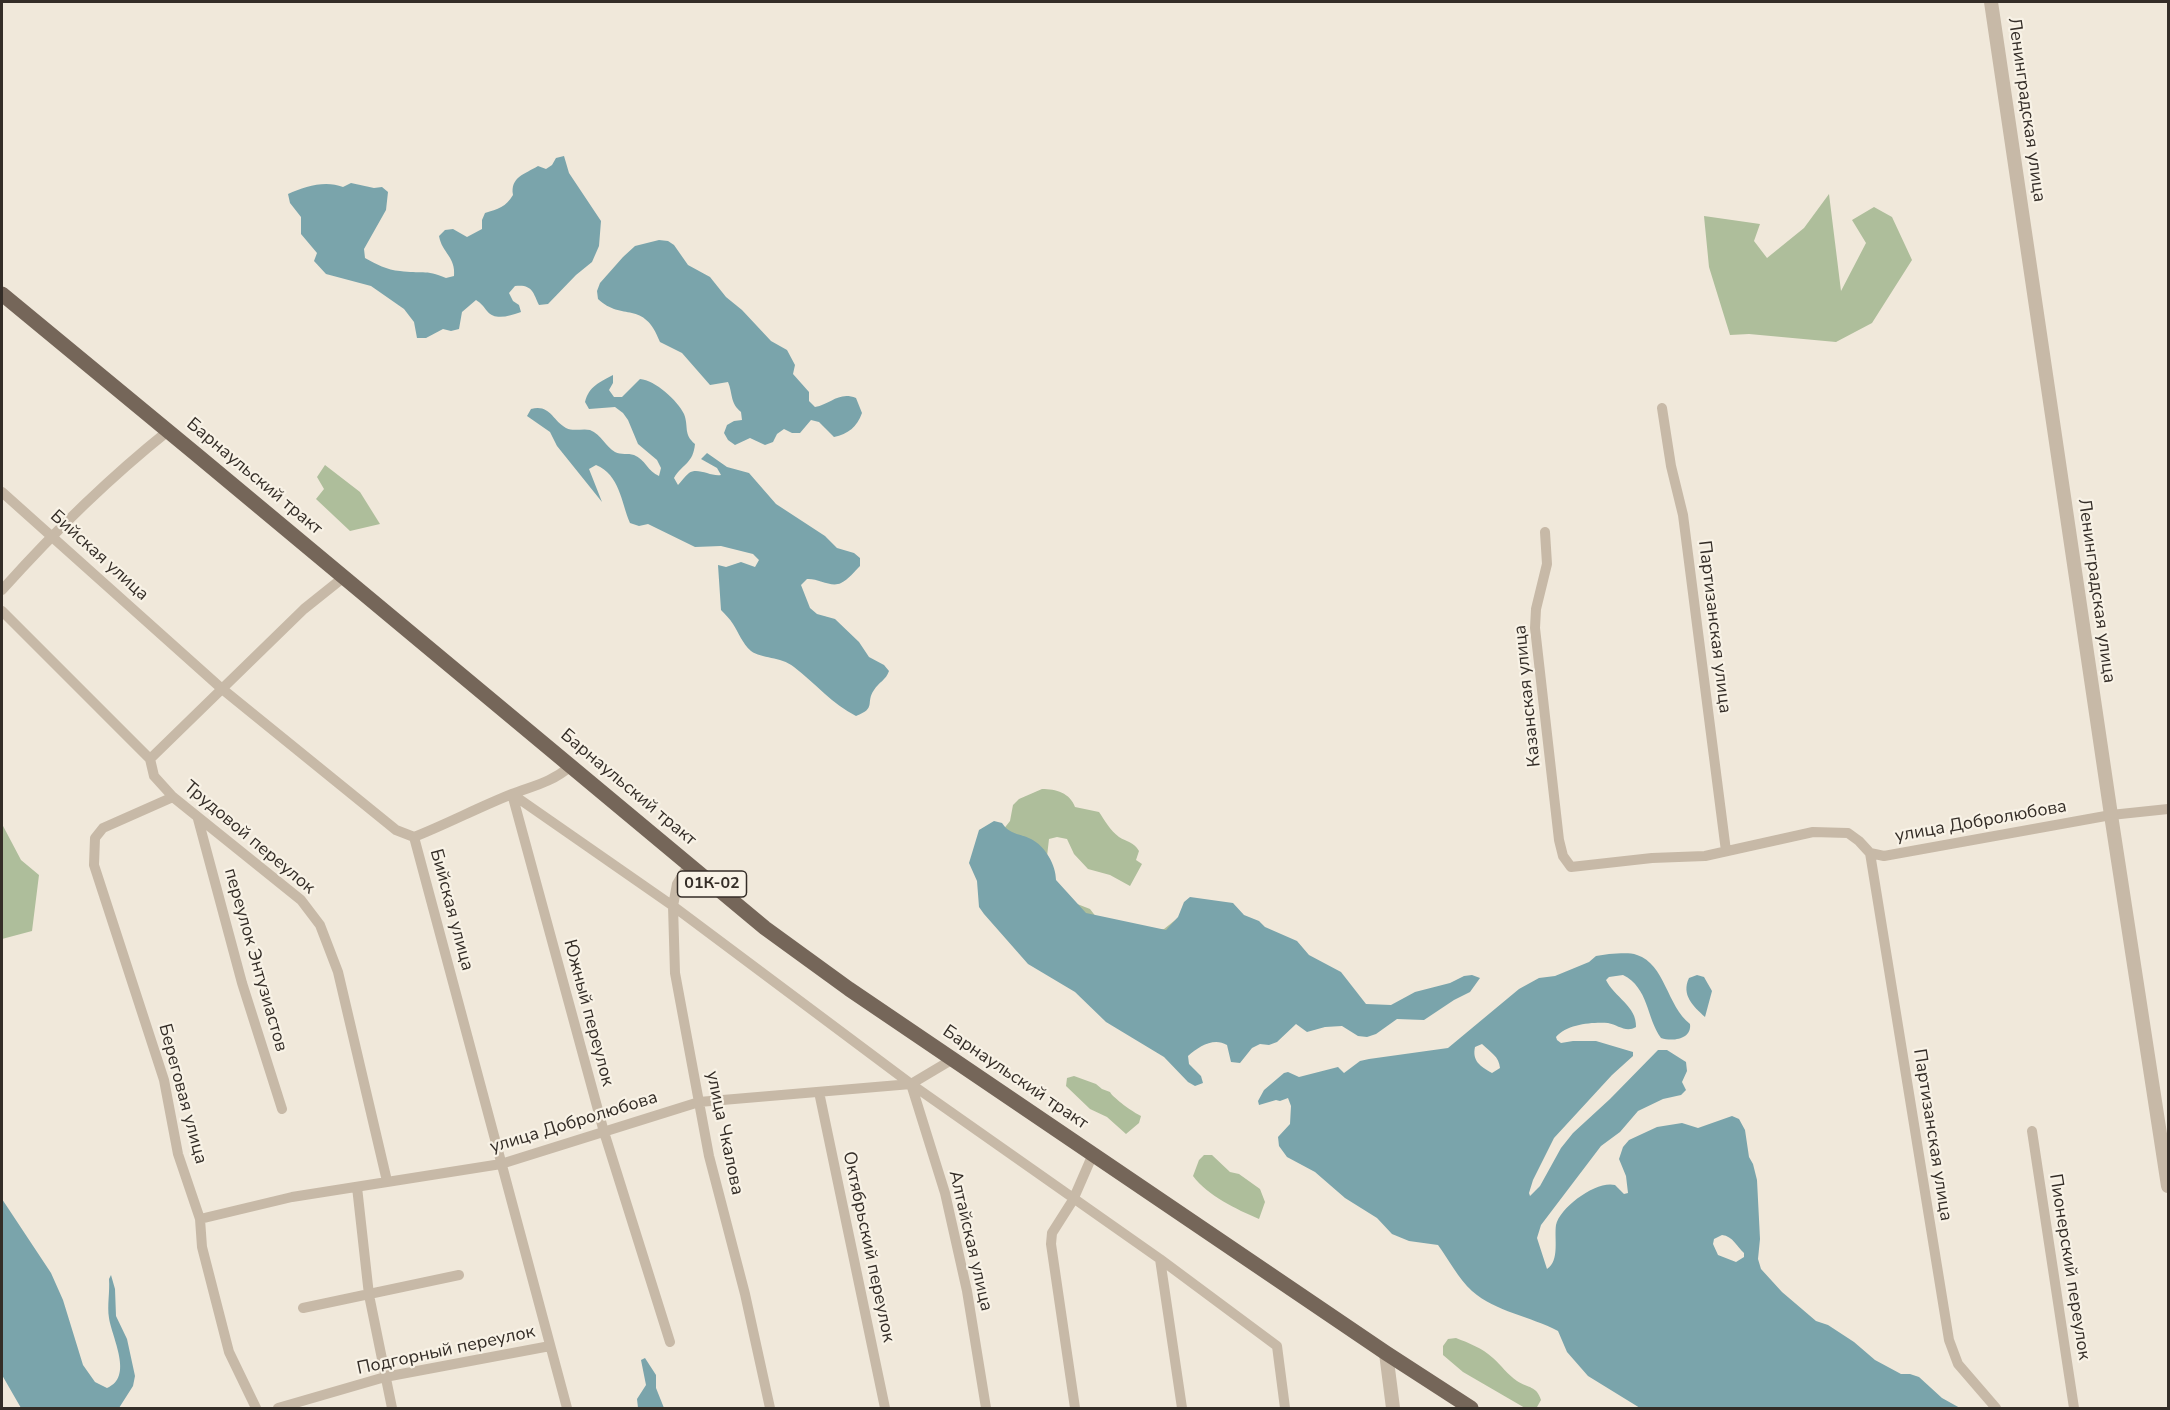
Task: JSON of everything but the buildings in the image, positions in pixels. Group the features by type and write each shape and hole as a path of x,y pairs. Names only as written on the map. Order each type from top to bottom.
{"main road":[{"name":"Барнаульский тракт","path":"2,294 765,928 810,962 952,1059 1471,1408"}],"street":[{"name":"Ленинградская улица","path":"1991,2 2111,815 2169,1186"},
{"name":"Партизанская улица","path":"1662,408 1671,466 1683,515 1726,851"},
{"path":"2,590 51,536 132,460 168,431"},
{"name":"Бийская улица","path":"2,492 221,688 396,831 414,837 567,1408"},
{"name":"Казанская улица","path":"1545,532 1547,564 1536,609 1535,628 1559,840 1563,856 1571,867 1652,858 1705,856 1726,851"},
{"path":"150,759 304,609 344,577"},
{"name":"Трудовой переулок","path":"2,611 150,759 154,776 173,797 301,900 320,926 338,972 387,1181"},
{"path":"414,837 512,794 555,779 571,766"},
{"path":"512,794 673,906 911,1084 1160,1259 1276,1346 1285,1408"},
{"name":"Южный переулок","path":"512,794 604,1132 670,1342"},
{"name":"Береговая улица","path":"173,797 98,832 95,838 94,865 164,1080 178,1154 200,1219 202,1247 230,1352 256,1408"},
{"name":"улица Добролюбова","path":"1870,853 1884,856 2111,815 2169,809"},
{"name":"переулок Энтузиастов","path":"198,819 242,983 282,1109"},
{"path":"1726,851 1813,832 1848,833 1870,853"},
{"name":"Партизанская улица","path":"1870,853 1949,1340 1958,1364 1996,1408"},
{"name":"улица Чкалова","path":"689,864 677,884 673,906 675,973 709,1156 745,1294 770,1408"},
{"name":"улица Добролюбова","path":"200,1219 292,1197 501,1164 699,1102 911,1084 952,1059"},
{"name":"Алтайская улица","path":"911,1084 945,1193 967,1291 986,1408"},
{"name":"Октябрьский переулок","path":"819,1092 885,1408"},
{"name":"Пионерский переулок","path":"2032,1131 2074,1408"},
{"path":"1076,1408 1051,1244 1052,1233 1073,1200 1093,1154"},
{"path":"357,1186 369,1295 392,1408"},
{"path":"1160,1259 1182,1408"},
{"path":"303,1308 459,1275"},
{"name":"Подгорный переулок","path":"278,1408 385,1377 550,1346"},
{"path":"1386,1353 1393,1408"}],"green space":[{"path":"1829,194 1841,291 1866,243 1852,220 1874,207 1892,217 1912,260 1872,323 1836,342 1749,334 1730,335 1709,267 1704,216 1760,224 1754,241 1767,258 1804,228"},
{"path":"325,465 360,492 380,524 350,531 316,499 324,489 317,477"},
{"path":"1042,789 1062,793 1070,798 1075,807 1099,812 1119,837 1137,848 1139,851 1136,860 1142,864 1130,886 1110,875 1088,869 1074,854 1067,839 1057,837 1049,839 1046,865 1067,900 1090,909 1100,922 1158,930 1164,929 1179,917 1187,1004 995,840 1010,821 1013,805 1019,799"},
{"path":"2,824 21,860 39,875 32,931 2,939"},
{"path":"1074,1076 1110,1092 1141,1116 1139,1123 1126,1134 1107,1117 1090,1109 1066,1086 1067,1078"},
{"path":"1204,1155 1212,1155 1230,1172 1239,1174 1260,1189 1265,1202 1259,1219 1214,1196 1199,1183 1193,1176 1199,1160"},
{"path":"1456,1338 1484,1351 1514,1379 1535,1390 1541,1400 1537,1407 1525,1408 1463,1372 1443,1355 1443,1346 1448,1339"}],"water":[{"path":"564,156 569,173 601,221 599,246 592,262 548,304 539,305 528,288 515,286 509,293 513,301 519,305 521,312 502,317 494,316 476,300 462,312 459,329 451,331 443,329 426,338 417,338 414,322 404,309 371,286 326,274 314,261 317,253 301,234 301,217 290,203 288,194 308,186 323,184 343,187 351,183 374,188 382,187 388,192 386,210 364,249 365,258 391,269 428,273 446,278 454,276 453,264 439,236 445,230 453,229 467,237 482,229 485,213 498,209 508,202 513,195 516,180 538,166 546,169 556,158"},
{"path":"659,240 668,241 674,245 688,265 710,277 726,297 742,310 771,341 787,350 795,365 793,374 809,392 809,401 815,407 840,397 856,398 862,413 855,426 848,432 834,437 819,422 811,420 800,433 792,433 784,429 777,434 773,442 765,445 750,438 735,445 728,440 724,433 727,425 742,420 741,412 733,402 728,382 710,385 682,353 660,342 647,320 607,306 598,299 597,291 600,283 623,257 635,246"},
{"path":"613,375 613,383 609,390 614,397 622,397 640,379 646,380 671,397 684,414 688,434 695,444 690,460 674,478 678,485 693,471 721,475 717,468 701,459 707,453 727,467 749,473 776,504 825,536 837,548 854,553 860,558 860,566 841,583 833,584 807,579 801,585 810,608 817,614 835,619 859,642 869,657 884,665 889,671 874,690 869,708 856,716 839,706 789,663 755,654 745,645 732,622 721,610 718,565 726,567 741,562 755,567 759,560 753,554 721,546 695,547 648,524 639,526 630,523 619,490 610,475 596,465 589,469 602,502 557,446 550,432 527,416 531,409 543,409 566,428 590,430 615,452 638,457 659,476 661,468 657,460 638,444 623,413 615,407 589,409 585,402 592,388"},
{"path":"994,821 1002,823 1012,832 1031,839 1041,846 1052,862 1056,880 1086,913 1166,930 1178,917 1184,902 1190,897 1233,903 1244,915 1297,941 1309,955 1341,972 1366,1004 1391,1005 1415,992 1450,983 1464,976 1472,975 1480,978 1470,992 1424,1020 1397,1019 1376,1034 1367,1037 1358,1036 1342,1026 1325,1027 1307,1032 1296,1024 1277,1042 1269,1045 1260,1044 1252,1048 1240,1063 1231,1062 1227,1045 1212,1042 1188,1056 1189,1064 1201,1076 1203,1083 1195,1086 1188,1082 1164,1057 1106,1022 1075,992 1028,964 984,914 979,907 977,881 969,863 979,830"},
{"path":"1630,954 1646,960 1660,976 1676,1007 1690,1024 1690,1029 1681,1038 1671,1040 1661,1038 1638,987 1623,975 1609,977 1606,980 1633,1013 1636,1027 1625,1029 1608,1023 1580,1025 1567,1029 1556,1037 1557,1040 1561,1043 1596,1041 1633,1052 1633,1056 1612,1075 1554,1138 1533,1180 1530,1196 1540,1186 1561,1148 1573,1133 1658,1050 1667,1050 1686,1062 1687,1071 1682,1082 1686,1090 1681,1095 1663,1099 1638,1111 1620,1132 1601,1146 1541,1225 1537,1238 1547,1269 1554,1261 1556,1225 1564,1210 1580,1196 1599,1187 1615,1185 1624,1194 1628,1193 1626,1176 1619,1159 1623,1147 1629,1140 1657,1127 1682,1123 1698,1128 1732,1116 1739,1119 1745,1130 1749,1157 1757,1180 1760,1239 1758,1259 1761,1269 1782,1292 1816,1321 1828,1325 1854,1342 1875,1360 1901,1374 1919,1377 1942,1398 1960,1408 1640,1408 1588,1376 1567,1352 1558,1331 1502,1309 1481,1298 1462,1280 1438,1245 1409,1241 1392,1234 1377,1218 1345,1198 1315,1172 1287,1157 1279,1146 1278,1137 1290,1124 1291,1106 1288,1098 1259,1105 1258,1101 1264,1090 1284,1073 1288,1072 1299,1077 1338,1067 1344,1073 1360,1061 1448,1048 1519,989 1539,978 1555,976 1589,962 1596,956","holes":["1482,1044 1498,1060 1500,1068 1492,1073 1476,1060 1475,1047","1722,1235 1732,1240 1744,1253 1744,1257 1736,1262 1718,1255 1713,1244 1714,1239"]},
{"path":"1697,975 1704,977 1712,991 1705,1017 1690,1000 1686,990 1689,978"},
{"path":"2,1199 51,1273 63,1300 83,1365 95,1382 107,1388 115,1383 120,1366 108,1313 111,1275 115,1289 116,1316 127,1339 135,1376 133,1386 119,1408 21,1408 2,1375"},
{"path":"645,1358 656,1375 656,1388 664,1408 638,1408 637,1399 646,1385 641,1360"}]}
